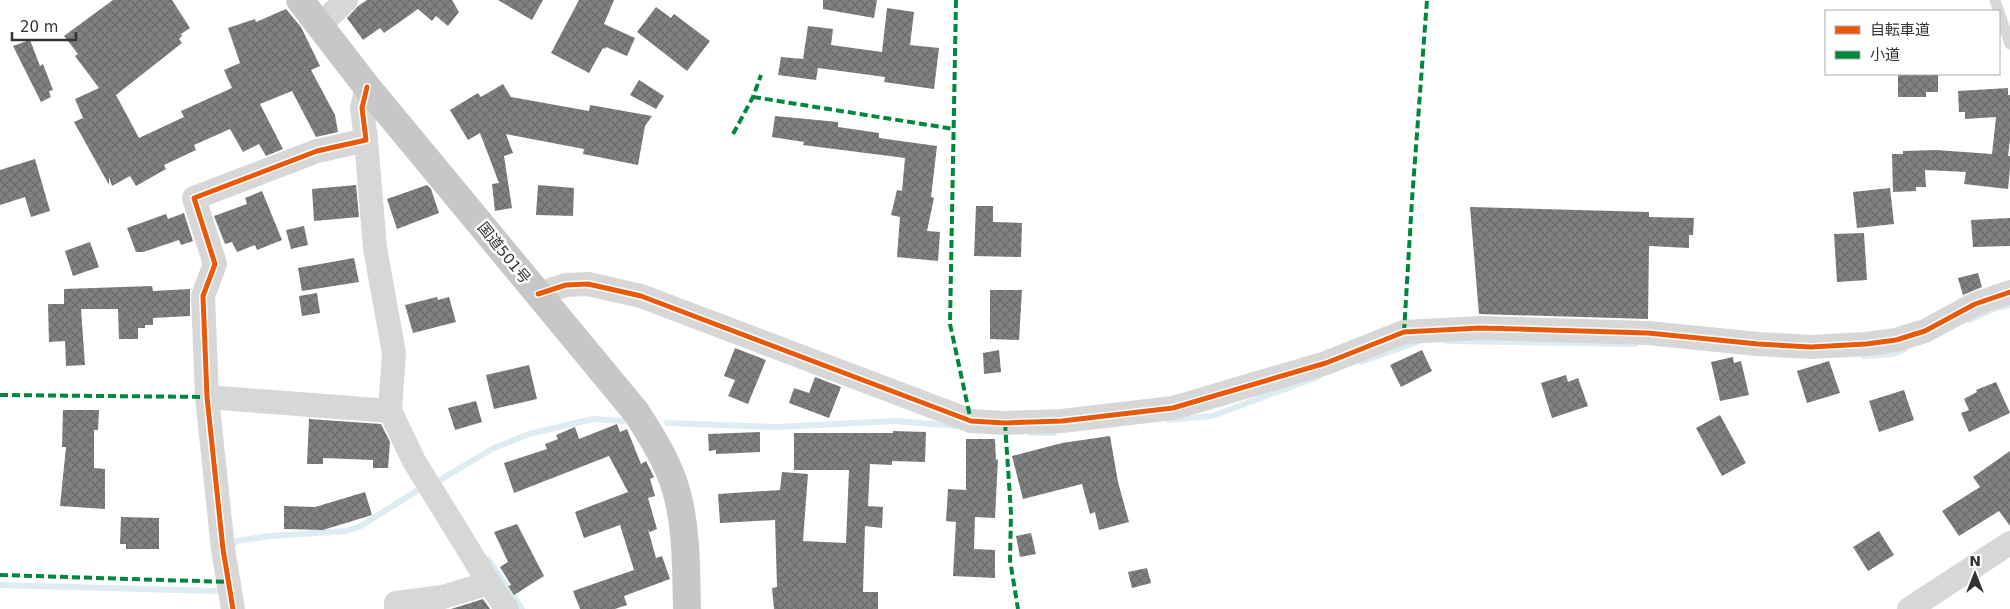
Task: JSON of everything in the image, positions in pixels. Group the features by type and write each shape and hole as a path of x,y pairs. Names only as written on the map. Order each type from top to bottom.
{"highway":[{"name":"国道501号","path":"300,0 367,87 636,412 666,463 676,490 686,560 687,609"}],"street":[{"path":"320,25 346,0"},
{"path":"367,87 362,108 375,248 394,353 390,411 414,461 507,609"},
{"path":"232,609 223,549 207,397 203,296 215,264 194,198 317,151 366,140"},
{"path":"538,294 566,285 588,284 641,296 971,421 1005,423 1062,421 1173,408 1326,363 1404,332 1480,328 1648,333 1802,347 1857,344 1896,340 1925,331 1974,304 2010,292"},
{"path":"207,397 390,411"},
{"path":"1909,609 2010,543"},
{"path":"396,609 396,603 443,597 489,583"}],"lane":[{"path":"2000,15 2010,44"}],"building":[{"path":"113,0 172,0 190,28 181,34 182,36 179,39 182,43 116,95 139,138 184,117 181,111 232,88 224,70 240,63 228,28 255,19 256,22 286,9 301,27 320,66 311,70 335,115 338,132 316,137 292,91 260,104 283,149 266,156 259,144 243,152 230,129 194,145 196,150 164,165 166,169 136,186 130,176 112,186 109,177 109,185 74,122 83,118 75,99 99,88 75,56 78,54 64,36"},
{"path":"367,0 452,0 459,12 448,26 436,16 432,21 418,9 384,33 380,28 363,40 347,18 358,6"},
{"path":"498,0 543,0 532,20"},
{"path":"579,0 614,0 604,24 635,38 627,56 606,47 605,49 603,48 589,73 551,53"},
{"path":"823,0 877,0 874,18 823,9"},
{"path":"656,7 671,18 674,14 710,41 687,71 637,32"},
{"path":"887,8 914,12 910,45 939,48 934,89 884,82 885,77 818,68 816,80 778,75 781,57 803,59 808,26 833,29 831,45 882,52"},
{"path":"30,40 40,66 43,64 53,90 49,91 51,97 41,102 13,46"},
{"path":"1898,75 1938,75 1938,92 1926,92 1926,97 1898,97"},
{"path":"639,80 664,96 656,109 630,95"},
{"path":"503,84 511,97 589,111 590,105 652,116 645,126 638,165 583,154 584,149 506,134 513,153 504,156 512,208 495,211 492,184 499,183 480,133 468,140 450,110 478,93 481,97"},
{"path":"2008,88 2008,95 2010,95 2008,156 2010,156 2010,168 2008,189 1964,184 1966,172 1925,170 1926,187 1916,187 1916,191 1893,192 1892,154 1903,154 1903,151 1936,150 1992,154 1996,117 1965,119 1965,112 1959,112 1958,91"},
{"path":"775,116 838,122 838,127 879,133 879,138 937,146 931,197 934,198 927,231 940,232 938,261 897,257 900,217 891,215 897,190 902,191 905,158 803,145 804,142 772,137"},
{"path":"35,159 50,211 31,217 25,197 0,205 0,170"},
{"path":"356,185 359,217 314,221 312,189"},
{"path":"427,185 431,189 439,213 397,229 387,199"},
{"path":"538,185 574,188 573,216 536,215"},
{"path":"1890,188 1894,224 1857,228 1853,192"},
{"path":"262,191 282,240 257,250 255,245 237,252 232,242 225,244 214,216 247,204 245,198"},
{"path":"976,206 993,206 993,222 1022,223 1021,257 974,256"},
{"path":"1470,207 1649,212 1649,217 1694,218 1693,235 1689,235 1689,248 1649,246 1648,319 1479,314"},
{"path":"184,213 193,241 181,245 179,240 143,252 136,252 127,228 166,214 168,219"},
{"path":"2010,218 2010,246 1973,247 1971,220"},
{"path":"304,226 308,245 291,249 286,230"},
{"path":"1864,233 1867,280 1837,282 1834,234"},
{"path":"90,242 99,267 73,276 65,251"},
{"path":"354,258 359,282 302,291 298,268"},
{"path":"1978,273 1982,287 1963,295 1958,278"},
{"path":"152,286 153,291 190,289 190,316 153,318 153,325 145,325 145,328 138,328 138,339 119,339 118,309 81,309 85,365 66,366 65,341 49,342 48,304 64,304 64,289"},
{"path":"990,290 1022,290 1019,340 990,339"},
{"path":"317,293 320,313 302,316 299,296"},
{"path":"437,297 438,300 449,297 456,322 413,333 405,305"},
{"path":"735,348 766,360 748,404 728,396 735,380 724,376"},
{"path":"999,350 1001,372 984,374 983,353"},
{"path":"1422,350 1432,371 1401,387 1390,365"},
{"path":"1733,357 1734,363 1741,361 1749,395 1720,401 1711,362"},
{"path":"1829,361 1840,393 1807,403 1797,371"},
{"path":"529,365 537,399 494,409 486,375"},
{"path":"1566,375 1568,382 1578,378 1588,406 1552,418 1541,383"},
{"path":"815,377 841,387 829,418 789,403 794,388 809,393"},
{"path":"1996,382 2010,413 1969,432 1961,413 1969,410 1964,399 1977,392 1976,390"},
{"path":"1904,390 1914,420 1879,432 1869,401"},
{"path":"476,401 482,422 455,430 448,408"},
{"path":"63,410 99,410 98,430 94,430 94,468 105,469 105,509 60,506 66,447 62,447"},
{"path":"1720,415 1746,463 1722,476 1696,428"},
{"path":"309,419 381,424 390,442 388,468 373,468 373,460 323,458 323,464 307,464"},
{"path":"617,424 620,432 627,429 641,464 646,461 654,477 650,479 655,496 648,498 657,529 650,532 648,529 656,558 662,556 670,579 624,596 627,605 615,609 580,609 573,591 634,570 620,525 584,538 575,512 628,492 609,456 514,493 504,463 547,449 545,444 558,439 556,435 575,427 579,439"},
{"path":"893,431 926,432 925,462 892,461 892,465 870,464 868,506 883,507 882,528 865,526 863,592 878,592 878,609 774,609 772,588 777,587 775,520 720,523 718,494 780,490 782,472 808,474 803,541 846,543 849,470 794,470 794,433 893,433"},
{"path":"760,432 760,452 716,454 716,450 709,451 708,434"},
{"path":"1110,436 1118,482 1129,522 1099,530 1095,512 1090,514 1082,484 1023,499 1012,456 1062,443"},
{"path":"966,439 995,439 996,460 998,459 995,518 975,517 974,549 995,550 995,578 953,576 956,522 946,521 948,489 966,490"},
{"path":"2010,451 2010,526 1999,511 1959,536 1942,511 1980,487 1973,477"},
{"path":"365,492 372,515 323,530 284,529 284,506 315,507"},
{"path":"121,517 159,518 159,549 126,549 126,544 120,544"},
{"path":"517,524 544,576 514,595 508,586 511,585 500,567 508,562 494,532"},
{"path":"1879,531 1894,555 1868,571 1853,547"},
{"path":"1031,533 1036,554 1020,557 1016,536"},
{"path":"1147,568 1151,583 1132,588 1128,572"},
{"path":"483,599 490,609 451,609"}],"waterway":[{"path":"1969,320 1996,308 2010,305"},
{"path":"1361,362 1420,341"},
{"path":"1447,341 1635,344"},
{"path":"1864,356 1893,354 1905,349"},
{"path":"1168,420 1212,416 1318,377"},
{"path":"231,549 236,541 270,536 347,531 361,526 418,490 435,483 492,449 529,434 593,419 623,421"},
{"path":"667,423 776,427 896,421 957,426"},
{"path":"1031,433 1054,433"},
{"path":"488,559 522,609"},
{"path":"0,585 214,591 226,589"}],"marked path":[{"path":"956,0 950,324 971,421"},
{"path":"1404,332 1427,0"},
{"path":"733,134 753,97 761,75"},
{"path":"753,97 954,129"},
{"path":"0,395 207,397"},
{"path":"1005,423 1011,513 1010,560 1018,609"},
{"path":"0,575 229,582"}],"cycle path":[{"path":"233,609 223,549 207,397 203,296 215,264 194,198 317,151 366,140 362,108 367,87"},
{"path":"538,294 566,285 588,284 641,296 971,421 1005,423 1062,421 1173,408 1326,363 1404,332 1480,328 1648,333 1758,344 1811,347 1866,344 1896,340 1925,331 1975,304 2010,292"}]}
